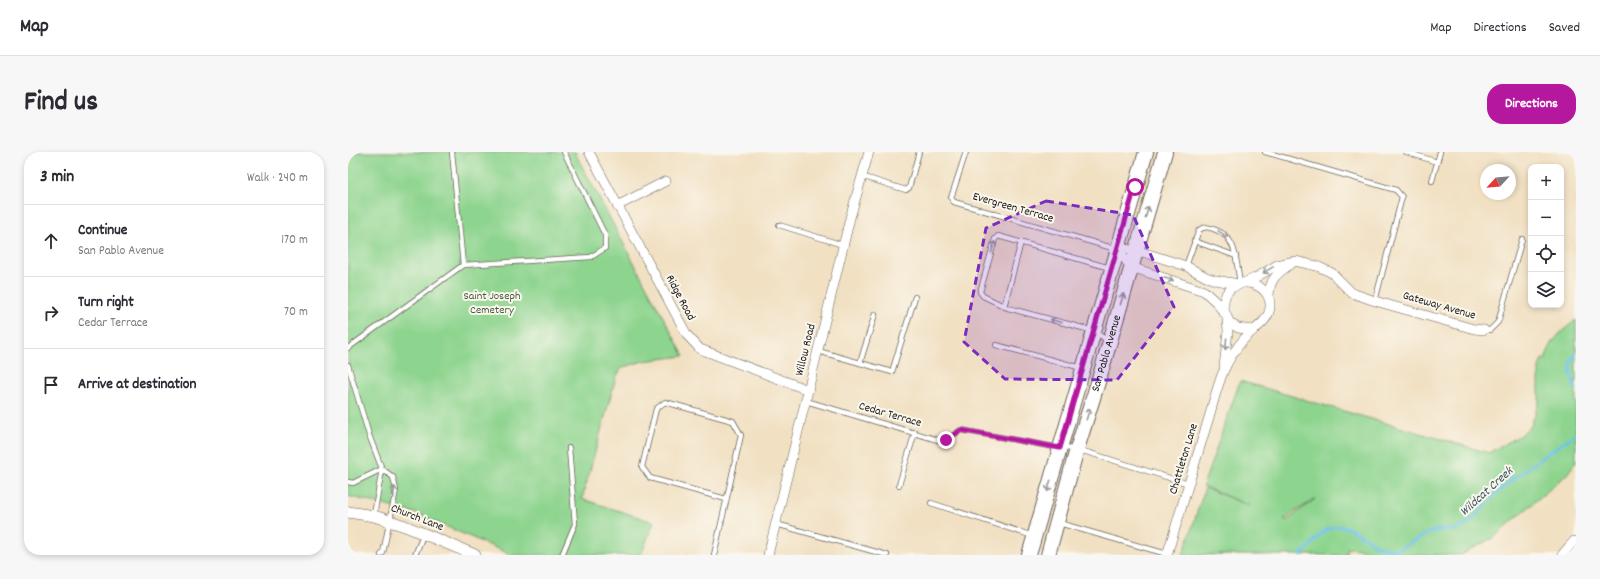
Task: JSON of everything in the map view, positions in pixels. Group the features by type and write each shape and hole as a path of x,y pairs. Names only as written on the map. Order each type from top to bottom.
{"main road":[{"name":"San Pablo Avenue","path":"1029,555 1146,152"},
{"name":"San Pablo Avenue","path":"1048,555 1058,523 1077,448 1110,342 1165,152"},
{"path":"1036,530 1042,529 1043,537 1038,555"}],"street":[{"name":"Ridge Road","path":"589,152 687,335 700,349 808,390"},
{"name":"Willow Road","path":"768,555 861,176 869,152"},
{"path":"617,206 666,181"},
{"path":"1117,249 1136,250 1186,266 1211,279 1240,283 1253,283 1259,286 1269,299"},
{"path":"1117,249 1131,267 1193,286 1204,291 1217,302 1230,323 1238,328 1252,330 1260,325 1269,314 1269,289 1271,282 1276,275 1295,261"},
{"name":"Gateway Avenue","path":"1240,283 1254,278 1277,265 1295,261 1317,266 1332,273 1341,284 1352,293 1474,329 1484,330"},
{"path":"1226,317 1224,301 1226,294 1231,288 1240,283"},
{"name":"Chattleton Lane","path":"1167,555 1224,370 1228,331 1226,317"},
{"name":"Chattleton Lane","path":"1224,370 1243,340 1252,330"},
{"name":"Church Lane","path":"348,512 374,516 390,521 424,533 475,555"},
{"path":"1562,555 1575,541"}],"lane":[{"path":"452,152 463,265"},
{"path":"348,348 463,265 591,257 604,248 605,234 564,152"},
{"path":"861,176 906,190 909,188 919,152"},
{"name":"Evergreen Terrace","path":"966,152 951,198 954,202 1117,249"},
{"path":"1265,152 1396,190 1402,198 1375,301"},
{"path":"1406,152 1437,162"},
{"path":"1432,181 1440,152"},
{"path":"779,226 844,244"},
{"path":"1186,266 1198,230 1203,227 1209,227 1229,237 1236,256 1240,283"},
{"path":"1110,342 1094,331 1004,307 983,296 980,292 995,239 998,236 1112,269"},
{"name":"Gateway Avenue","path":"1484,330 1490,330 1498,322 1522,239"},
{"path":"1194,241 1236,256"},
{"path":"1004,307 1021,242"},
{"path":"818,351 892,372 915,297"},
{"path":"860,363 875,314"},
{"path":"996,344 1084,368"},
{"path":"348,365 369,435 382,470 374,516"},
{"name":"Cedar Terrace","path":"806,401 938,440 946,440 961,430 1060,448 1077,448 1189,484"},
{"path":"714,555 741,435 733,421 665,402 656,409 642,467 650,478 726,499"},
{"path":"899,485 915,432"},
{"path":"562,555 575,524 569,448"},
{"path":"348,482 353,483 382,470"},
{"path":"381,555 383,553 396,490 393,476 382,470"},
{"path":"931,503 1036,530"},
{"path":"1058,523 1167,555"},
{"path":"776,524 887,555"},
{"path":"414,555 424,533"}],"highlighted area":[{"path":"1046,201 1133,215 1174,307 1117,380 1005,379 964,342 986,228"}],"green space":[{"name":"Saint Joseph Cemetery","path":"348,152 576,152 576,155 684,356 643,361 622,368 616,377 582,499 654,522 641,555 512,555 415,513 348,496"},
{"path":"1576,320 1576,462 1566,475 1494,537 1461,555 1370,555 1361,549 1347,548 1346,555 1183,555 1205,488 1250,506 1203,486 1240,381 1489,453 1519,436 1531,426 1539,402 1539,367 1542,359 1545,360 1547,353 1556,337","holes":["1315,499 1286,521 1284,520"]}],"waterway":[{"name":"Wildcat Creek","path":"1576,354 1571,362 1571,371 1576,389"},
{"name":"Wildcat Creek","path":"1301,555 1323,532 1330,528 1339,526 1355,532 1380,547 1389,549 1399,549 1434,531 1454,530 1461,528 1470,522 1493,496 1544,456 1576,434"},
{"path":"1504,469 1512,480"}],"route":[{"path":"946,440 961,430 1060,448 1135,187"}]}
